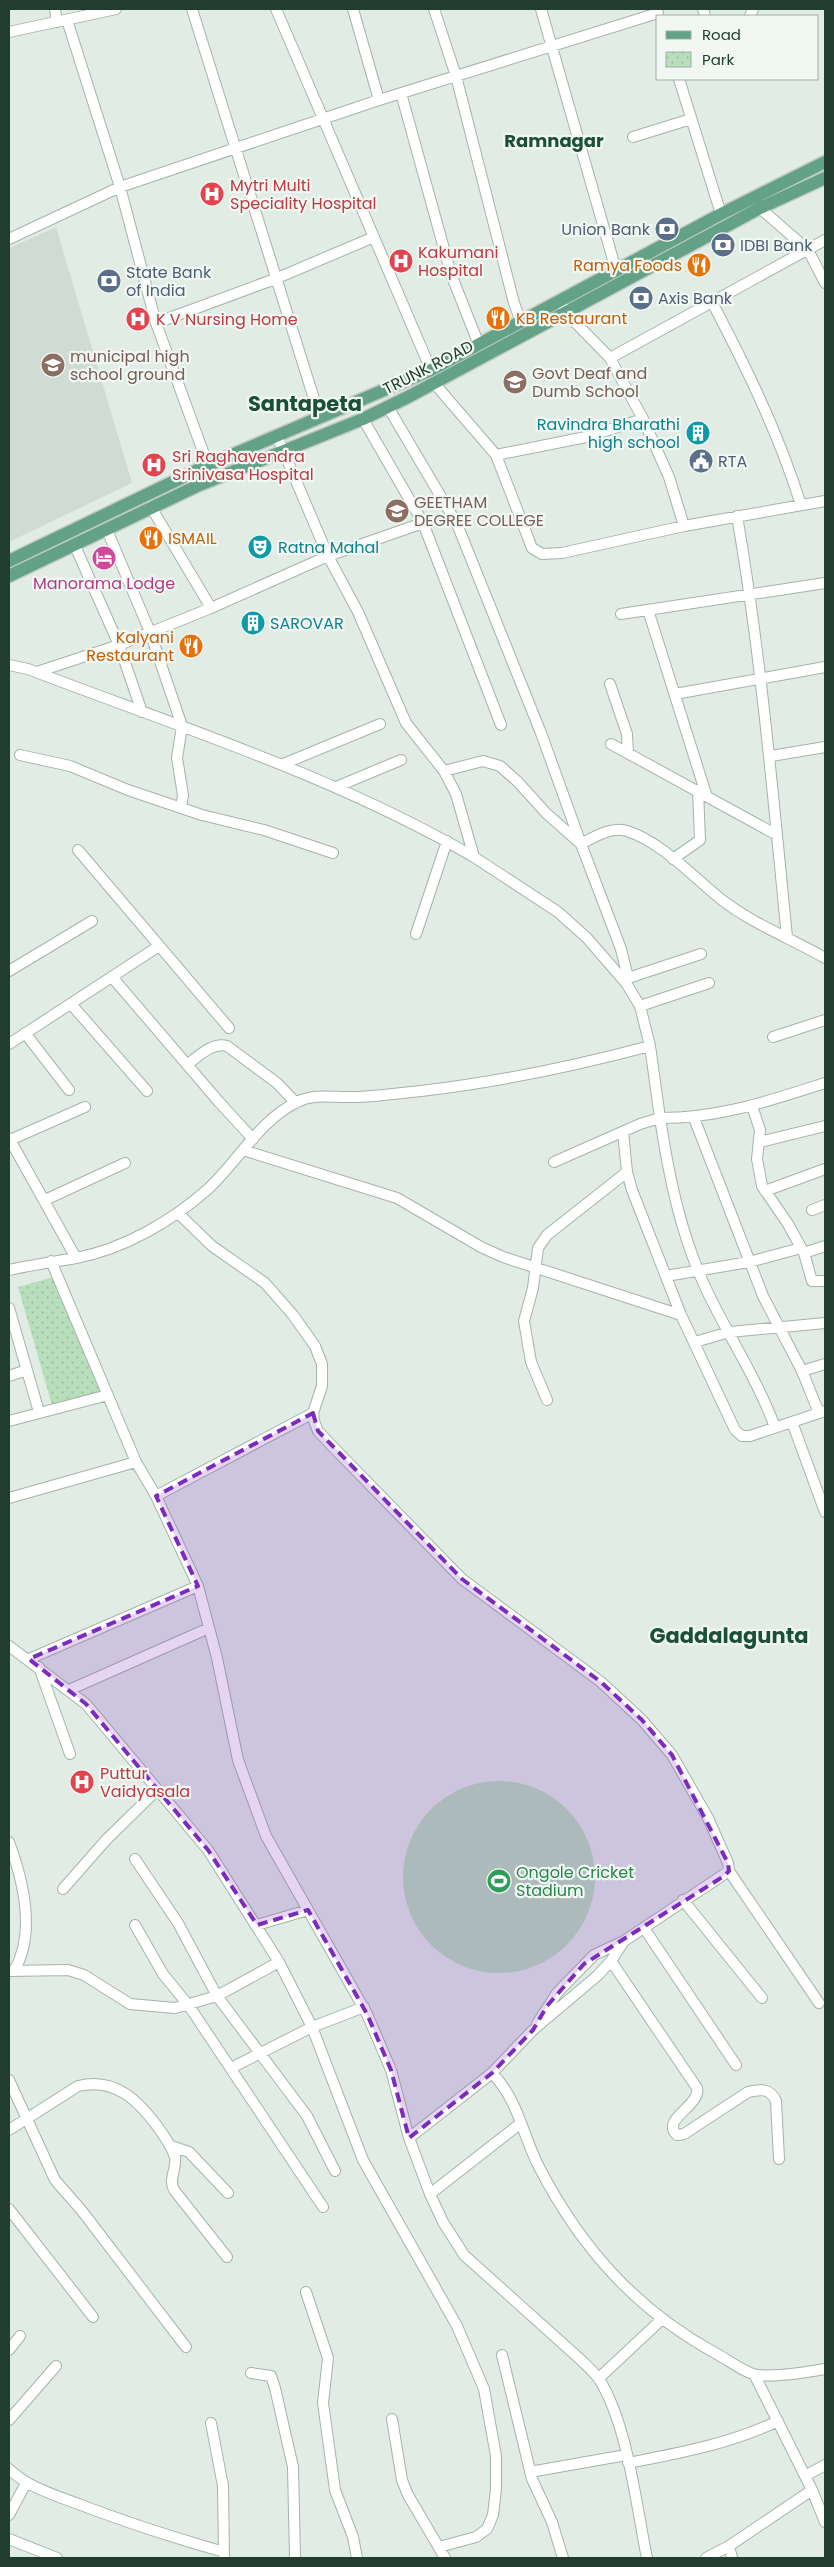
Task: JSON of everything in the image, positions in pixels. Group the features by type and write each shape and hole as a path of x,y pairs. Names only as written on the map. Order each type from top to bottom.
{"main road":[{"path":"9,561 206,466 431,370 721,214 825,162"},
{"name":"TRUNK ROAD","path":"9,576 152,507 388,407 760,208 825,178"}],"street":[{"path":"55,9 62,21 120,187 156,323 206,466 213,480"},
{"path":"9,32 116,9"},
{"path":"192,9 233,148 320,418"},
{"path":"276,9 326,120 431,370"},
{"path":"353,9 379,100"},
{"path":"434,9 456,76 514,303 521,322"},
{"path":"541,9 616,270"},
{"path":"9,239 120,187 233,148 326,120 379,100 658,13"},
{"path":"678,80 721,214"},
{"path":"401,93 451,274 479,345"},
{"path":"633,138 691,119"},
{"path":"760,208 808,250 825,283"},
{"path":"156,323 275,278 374,237"},
{"path":"610,358 825,240"},
{"path":"561,301 566,313 610,358 643,419 669,477 684,526"},
{"path":"712,302 767,410 786,456 801,505"},
{"path":"434,383 496,455 532,548 542,554 562,554 684,526 825,500"},
{"path":"388,407 457,524 541,733 621,949 627,981"},
{"path":"363,419 423,523 501,725"},
{"path":"496,455 586,438 643,419"},
{"path":"277,436 328,556 358,612 406,723 444,771 456,794 474,857"},
{"path":"152,507 211,608"},
{"path":"737,516 751,594 760,680 771,756 787,937"},
{"path":"37,672 119,645 211,608 328,556 423,523"},
{"path":"106,530 150,632 182,726 177,758 182,795 181,807"},
{"path":"74,546 119,645 142,712"},
{"path":"621,614 825,583"},
{"path":"648,610 675,694 702,792 700,840 673,859"},
{"path":"9,665 37,672 239,746 336,787 447,841 474,857 558,912 587,938 627,981 640,1006 650,1046 660,1118 675,1199 685,1236 698,1270 763,1396 775,1428"},
{"path":"675,694 825,667"},
{"path":"610,684 627,734 628,753"},
{"path":"283,764 380,724"},
{"path":"611,744 702,792 777,835"},
{"path":"771,756 825,747"},
{"path":"20,755 70,766 128,790 202,815 264,830 333,853"},
{"path":"336,787 401,760"},
{"path":"444,771 483,761 500,766 518,782 546,813 581,844"},
{"path":"581,844 599,834 626,830 650,842 723,900 744,914 825,958"},
{"path":"416,934 447,841"},
{"path":"78,850 229,1028"},
{"path":"9,971 92,921"},
{"path":"9,1044 159,946"},
{"path":"627,981 701,954"},
{"path":"112,977 253,1139"},
{"path":"640,1006 709,983"},
{"path":"71,1004 147,1091"},
{"path":"774,1037 825,1020"},
{"path":"25,1034 69,1090"},
{"path":"188,1064 213,1046 220,1044 227,1046 278,1084 296,1103"},
{"path":"9,1270 76,1258 127,1241 159,1226 209,1188 264,1127 296,1103 321,1095 352,1097 480,1083 569,1066 650,1046"},
{"path":"554,1162 660,1118 694,1118 752,1106 825,1083"},
{"path":"752,1106 760,1130 757,1159 765,1191 788,1224 803,1251 812,1281 825,1281"},
{"path":"76,1258 9,1139 85,1107"},
{"path":"623,1132 627,1172 681,1315 735,1430 742,1436 775,1428 822,1412 778,1328 749,1262 694,1118"},
{"path":"760,1142 825,1126"},
{"path":"243,1150 397,1198 481,1247 503,1257 536,1266 681,1315"},
{"path":"45,1200 125,1163"},
{"path":"765,1191 825,1169"},
{"path":"547,1400 531,1362 524,1321 538,1248 542,1240 627,1172"},
{"path":"812,1210 825,1205"},
{"path":"178,1213 212,1246 265,1283 293,1314 315,1346 322,1364 322,1386 313,1413 318,1431 370,1488 462,1579 601,1682 642,1720 672,1755 708,1818 728,1863 729,1871 819,2003"},
{"path":"666,1276 749,1262 825,1246"},
{"path":"51,1261 136,1462 156,1496 198,1586 238,1760 266,1836 364,2007 391,2070 408,2138 430,2194 464,2256 581,2360 598,2378 614,2411 627,2459 647,2558"},
{"path":"9,1308 39,1412"},
{"path":"695,1342 729,1332 825,1323"},
{"path":"802,1371 825,1364"},
{"path":"9,1376 27,1370"},
{"path":"9,1421 108,1395"},
{"path":"156,1496 313,1413"},
{"path":"792,1422 825,1512"},
{"path":"9,1498 136,1462"},
{"path":"29,1659 198,1586"},
{"path":"68,1690 209,1628"},
{"path":"9,1646 29,1659 86,1704 208,1850 257,1924 280,1962 312,2028 363,2160 458,2326 484,2389 496,2456 493,2514 487,2529 476,2537 439,2547"},
{"path":"39,1667 44,1686 56,1713 70,1754"},
{"path":"63,1889 106,1840 157,1790"},
{"path":"9,1842 24,1900 26,1936 19,1962 11,1971"},
{"path":"135,1859 178,1923 217,1996 307,2116 335,2170"},
{"path":"534,2030 547,2006 584,1964 594,1956 624,1941 729,1871"},
{"path":"683,1900 762,1998"},
{"path":"257,1924 308,1910"},
{"path":"134,1925 163,1974 190,2006 323,2207"},
{"path":"644,1928 736,2065"},
{"path":"408,2138 492,2073 534,2030 611,1962 624,1941"},
{"path":"11,1971 68,1970 84,1975 130,2004 162,2008 190,2006 217,1996 280,1962"},
{"path":"611,1962 697,2088 697,2099 674,2120 673,2131 677,2134 684,2134 748,2092 766,2090 773,2094 776,2101 779,2158"},
{"path":"230,2068 312,2028 364,2007"},
{"path":"492,2073 511,2096 538,2164 579,2232 617,2281 661,2320 754,2374 792,2374 825,2370"},
{"path":"9,2080 55,2180 82,2211 186,2347"},
{"path":"9,2130 62,2094 90,2084 122,2092 132,2097 145,2109 171,2146 175,2158 171,2185 227,2256"},
{"path":"430,2194 522,2123"},
{"path":"171,2146 189,2152 228,2193"},
{"path":"9,2209 93,2317"},
{"path":"306,2292 328,2358 323,2404 335,2490 353,2537 358,2558"},
{"path":"598,2378 661,2320"},
{"path":"9,2350 20,2336"},
{"path":"502,2355 530,2472 535,2488 552,2522 563,2558"},
{"path":"9,2420 56,2366"},
{"path":"251,2373 271,2376 275,2388 292,2467 295,2558"},
{"path":"754,2374 812,2490 825,2522"},
{"path":"392,2419 402,2480 408,2495 445,2558"},
{"path":"530,2472 627,2459 721,2443 750,2434 778,2421"},
{"path":"9,2469 26,2483 139,2527 224,2555 223,2486 211,2423"},
{"path":"805,2476 825,2465"},
{"path":"9,2515 26,2483"},
{"path":"706,2558 729,2546 812,2490"},
{"path":"9,2539 57,2558"},
{"path":"729,2546 732,2558"}],"highlighted area":[{"path":"313,1413 318,1431 462,1579 601,1682 642,1720 672,1755 728,1863 729,1871 724,1876 584,1964 547,2006 533,2030 492,2073 409,2138 391,2070 367,2014 308,1910 257,1925 208,1850 86,1704 29,1659 198,1586 156,1496"}],"shaded area":[{"name":"municipal high school ground","path":"56,227 132,483 9,542 9,248"}],"green space":[{"path":"61,1275 110,1401 54,1412 18,1287"},
{"name":"Ongole Cricket Stadium","path":"499,1781 518,1783 536,1788 552,1797 567,1809 579,1824 588,1840 593,1858 595,1877 593,1896 588,1914 579,1930 567,1945 552,1957 536,1966 518,1971 499,1973 480,1971 462,1966 446,1957 431,1945 419,1930 410,1914 405,1896 403,1877 405,1858 410,1840 419,1824 431,1809 446,1797 462,1788 480,1783"}],"place":[{"name":"Mytri Multi Speciality Hospital","path":"212,194"},
{"name":"Union Bank","path":"667,229"},
{"name":"IDBI Bank","path":"723,245"},
{"name":"Kakumani Hospital","path":"401,261"},
{"name":"Ramya Foods","path":"699,265"},
{"name":"State Bank of India","path":"109,281"},
{"name":"Axis Bank","path":"641,298"},
{"name":"KB Restaurant","path":"498,318"},
{"name":"K V Nursing Home","path":"138,319"},
{"name":"municipal high school ground","path":"53,365"},
{"name":"Govt Deaf and Dumb School","path":"515,382"},
{"name":"Ravindra Bharathi high school","path":"698,433"},
{"name":"RTA","path":"701,461"},
{"name":"Sri Raghavendra Srinivasa Hospital","path":"154,465"},
{"name":"GEETHAM DEGREE COLLEGE","path":"397,511"},
{"name":"ISMAIL","path":"151,538"},
{"name":"Ratna Mahal","path":"260,547"},
{"name":"Manorama Lodge","path":"104,558"},
{"name":"SAROVAR","path":"253,623"},
{"name":"Kalyani Restaurant","path":"191,646"},
{"name":"Puttur Vaidyasala","path":"82,1782"},
{"name":"Ongole Cricket Stadium","path":"499,1881"}],"district":[{"name":"Ramnagar","path":"554,141"},
{"name":"Santapeta","path":"305,404"},
{"name":"Gaddalagunta","path":"729,1636"}]}
